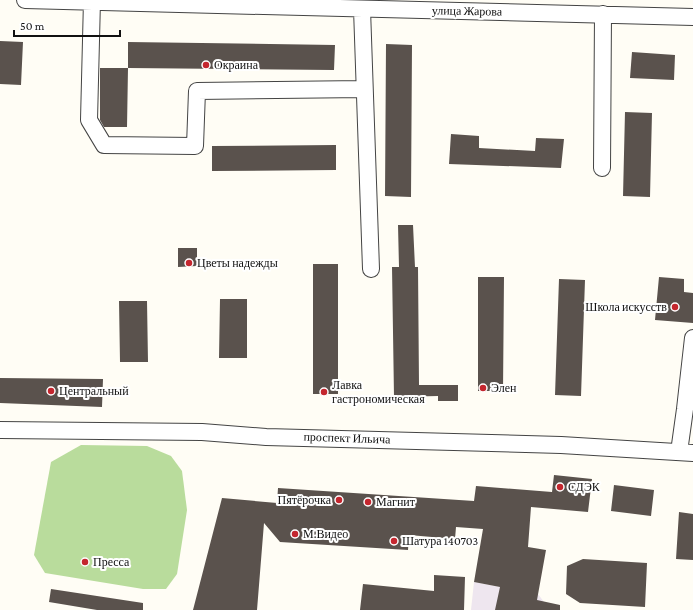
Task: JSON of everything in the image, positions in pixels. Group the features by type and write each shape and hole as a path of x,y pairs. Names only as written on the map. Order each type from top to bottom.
{"street":[{"name":"улица Жарова","path":"25,0 693,17"},
{"path":"92,1 89,120 104,145 195,146 197,91 364,89"},
{"path":"362,9 371,269"},
{"path":"602,168 603,14"},
{"path":"686,453 686,409 693,338"},
{"name":"проспект Ильича","path":"0,430 202,432 266,437 561,445 686,453"}],"shaded area":[{"path":"474,582 538,594 550,610 471,610"}],"green space":[{"path":"81,445 147,446 171,456 182,471 187,510 177,574 166,589 143,589 45,573 34,555 51,462"}],"building":[{"path":"0,41 23,42 21,85 0,84"},
{"path":"128,42 335,45 334,70 128,68"},
{"path":"386,44 412,45 411,197 385,196"},
{"path":"632,52 675,55 674,80 630,78"},
{"path":"100,68 128,68 127,127 104,127 100,120"},
{"path":"625,112 652,113 650,197 623,196"},
{"path":"451,134 479,136 479,148 535,151 536,138 564,139 561,168 449,164"},
{"path":"336,145 336,170 212,171 212,146"},
{"path":"398,225 413,225 415,267 418,267 419,385 458,385 458,401 438,401 438,396 394,397 392,267 399,267"},
{"path":"178,248 197,248 197,266 178,267"},
{"path":"313,264 338,264 338,394 313,394"},
{"path":"478,277 504,277 503,391 478,391"},
{"name":"Школа искусств","path":"659,277 684,279 684,292 693,293 693,323 655,320"},
{"path":"559,279 585,280 581,396 555,395"},
{"path":"220,299 247,299 247,358 219,358"},
{"path":"119,301 147,301 148,362 120,362"},
{"name":"Центральный","path":"0,378 103,379 102,407 0,403"},
{"path":"554,475 592,479 588,512 531,507 528,547 546,550 537,600 560,605 560,610 495,610 500,587 474,582 483,529 456,527 455,539 409,535 408,550 280,542 264,523 257,610 193,610 222,498 277,503 278,488 474,501 476,486 552,492"},
{"path":"614,485 654,490 651,516 611,511"},
{"path":"679,512 693,514 693,560 676,559"},
{"path":"583,559 647,563 645,607 580,603 566,594 567,566"},
{"path":"434,575 465,577 464,610 360,610 363,584 434,591"},
{"path":"51,589 143,603 143,610 97,610 49,602"}],"place":[{"name":"Окраина","path":"206,65"},
{"name":"Цветы надежды","path":"189,263"},
{"name":"Школа искусств","path":"675,307"},
{"name":"Элен","path":"483,388"},
{"name":"Центральный","path":"51,391"},
{"name":"Лавка гастрономическая","path":"324,392"},
{"name":"СДЭК","path":"560,487"},
{"name":"Пятёрочка","path":"339,500"},
{"name":"Магнит","path":"368,502"},
{"name":"М.Видео","path":"295,534"},
{"name":"Шатура 140703","path":"394,541"},
{"name":"Пресса","path":"85,562"}]}
